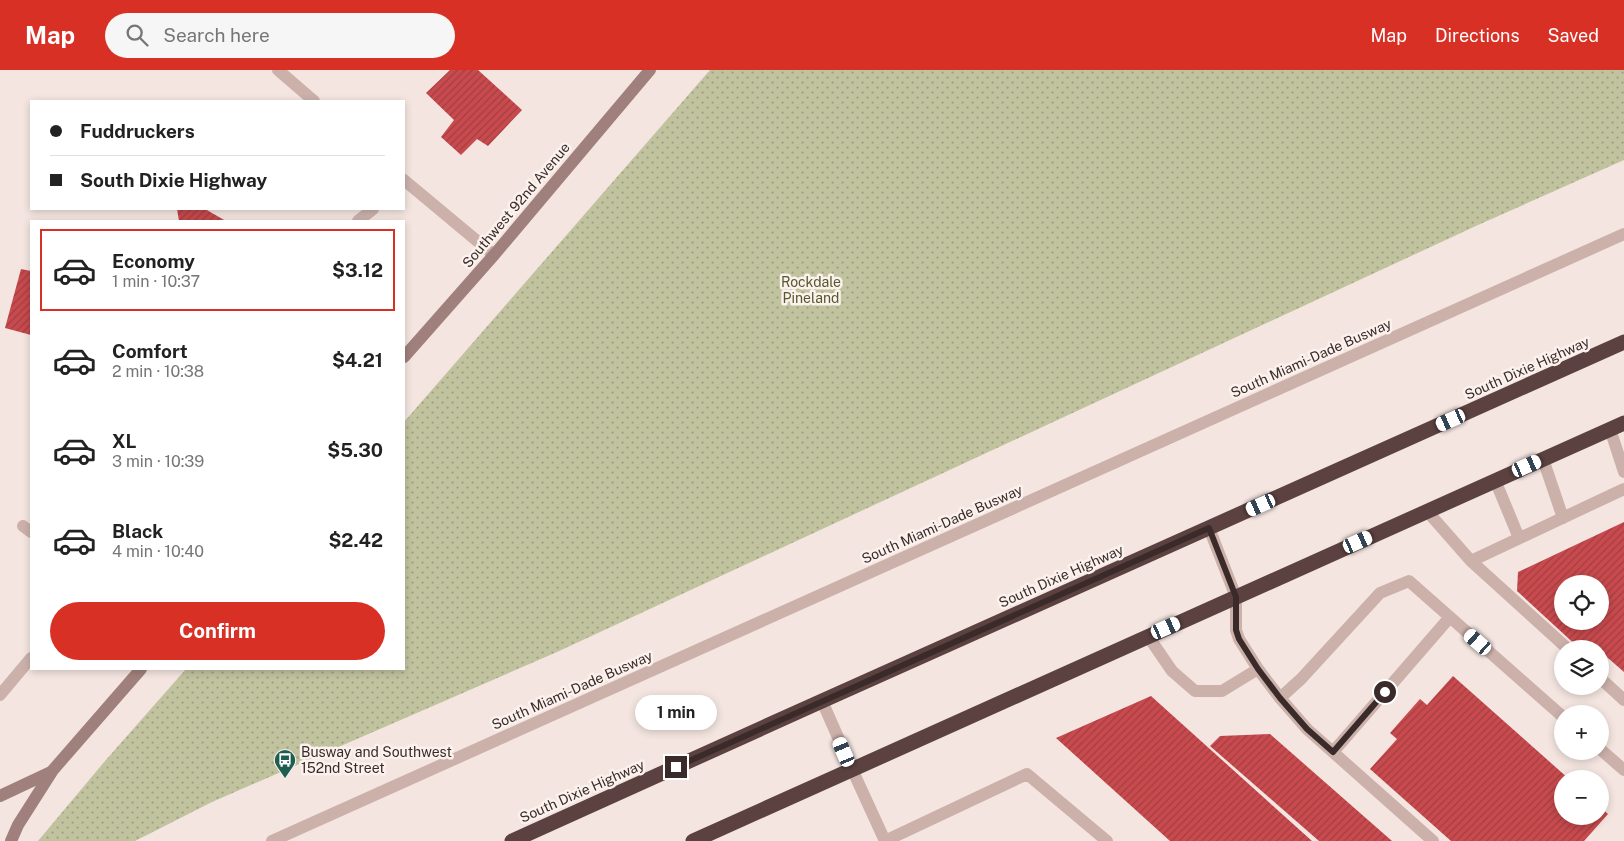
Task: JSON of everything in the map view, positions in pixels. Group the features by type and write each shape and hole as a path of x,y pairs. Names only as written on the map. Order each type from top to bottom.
{"highway":[{"name":"South Dixie Highway","path":"512,841 1624,342"},
{"path":"693,841 1624,423"}],"street":[{"path":"278,70 313,100"},
{"name":"Southwest 92nd Avenue","path":"405,356 494,255 650,70"},
{"path":"405,182 494,255"},
{"path":"359,220 372,210"},
{"name":"South Miami-Dade Busway","path":"272,841 1624,234"},
{"path":"1610,429 1624,472"},
{"path":"1543,459 1563,518"},
{"path":"1495,480 1520,538"},
{"path":"1471,561 1624,489"},
{"path":"1427,511 1471,561 1558,640"},
{"path":"1209,528 1236,597 1236,630 1239,639 1258,669 1307,729 1433,841"},
{"path":"1280,698 1301,679 1380,593 1409,581 1554,709"},
{"path":"1333,752 1450,617"},
{"path":"1148,636 1172,671 1195,691 1222,691 1258,669"},
{"path":"0,695 30,659"},
{"path":"12,841 18,825 53,770 140,670"},
{"path":"1609,686 1624,700"},
{"path":"822,701 885,841 1027,774 1107,841"},
{"path":"1609,756 1624,770"},
{"path":"0,796 10,793 53,770"}],"green space":[{"name":"Rockdale Pineland","path":"710,70 1624,70 1624,160 1478,225 557,652 212,802 135,841 38,841 185,670 405,670 405,421"}],"building":[{"path":"450,70 478,70 522,110 488,146 477,139 461,155 441,137 454,120 426,93"},
{"path":"177,210 207,210 224,220 179,220"},
{"path":"21,269 30,271 30,335 5,328"},
{"path":"1624,522 1624,672 1609,659 1609,640 1570,640 1559,630 1609,630 1609,575 1554,575 1554,625 1517,591 1518,572"},
{"path":"1453,676 1559,770 1554,770 1554,825 1598,825 1584,841 1451,841 1370,769 1397,739 1390,733 1420,699 1427,705"},
{"path":"1151,696 1312,841 1170,841 1056,738"},
{"path":"1270,734 1392,841 1319,841 1210,746 1220,736"}],"place":[{"name":"Busway and Southwest 152nd Street","path":"285,779"}],"route":[{"path":"676,767 1209,528 1236,597 1236,630 1239,639 1258,669 1307,729 1333,752 1385,692"}]}
